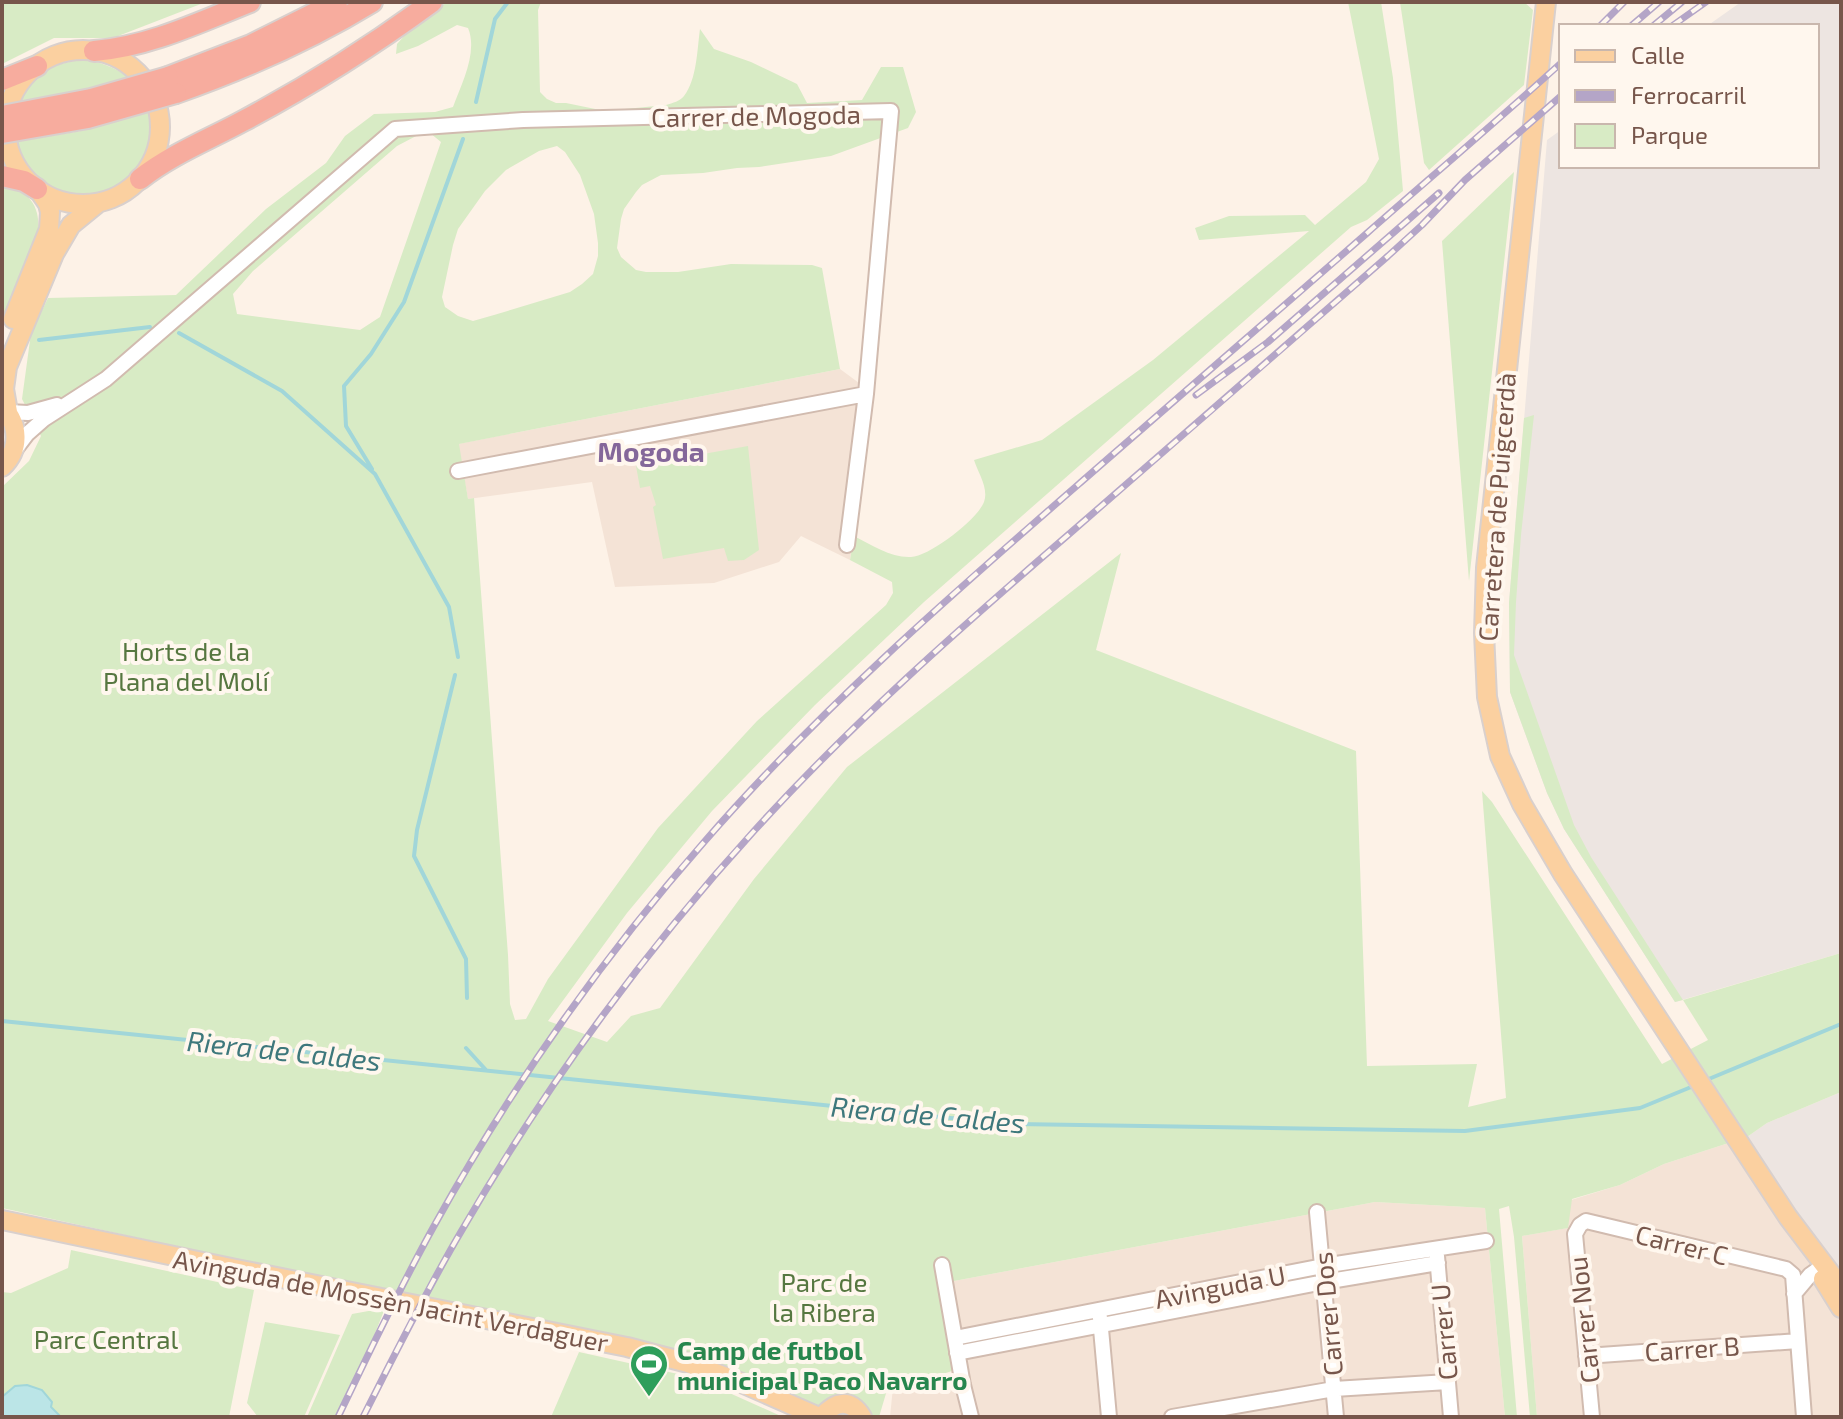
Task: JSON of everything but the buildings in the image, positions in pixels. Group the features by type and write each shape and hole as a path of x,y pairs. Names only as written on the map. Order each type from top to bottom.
{"highway":[{"path":"94,51 148,40 250,2"},
{"path":"2,133 78,120 172,85 337,2"},
{"path":"2,116 211,80 289,47 372,2"},
{"path":"140,179 162,162 306,86 432,2"},
{"path":"2,80 37,66"},
{"path":"2,176 24,181 37,189"}],"main road":[{"name":"Carretera de Puigcerdà","path":"1546,2 1486,568 1484,633 1487,697 1500,756 1522,804 1563,874 1788,1217 1841,1287"},
{"path":"2,346 49,229 48,204 11,156 5,129 10,100 25,77 37,66 62,53 83,50 113,56 130,66 154,94 160,120 159,141 152,163 140,179 121,194 98,203 71,225 54,254 7,367 5,409 13,420 16,432 14,451 2,467"},
{"path":"37,189 71,204 98,203"},
{"name":"Carretera de Puigcerdà","path":"1788,1217 1841,1308"},
{"name":"Avinguda de Mossèn Jacint Verdaguer","path":"2,1220 627,1347 688,1363 821,1417"},
{"path":"821,1417 830,1407 844,1403 857,1408 862,1417"}],"street":[{"name":"Carrer de Mogoda","path":"14,451 35,426 106,379 395,129 523,120 891,111 866,394"},
{"path":"458,471 866,394 847,545"},
{"name":"Carrer de Mogoda","path":"5,409 28,413 69,401"},
{"name":"Carrer Dos","path":"1317,1212 1336,1417"},
{"name":"Carrer C","path":"1580,1225 1586,1221 1786,1269 1793,1275 1794,1294"},
{"name":"Carrer Nou","path":"1580,1225 1575,1234 1592,1417"},
{"name":"Avinguda U","path":"956,1345 1099,1309 1323,1266 1486,1241"},
{"name":"Carrer U","path":"1436,1248 1451,1417"},
{"name":"Avinguda U","path":"956,1345 1101,1325 1438,1263"},
{"path":"942,1265 971,1417"},
{"path":"1804,1417 1794,1294 1817,1270"},
{"path":"1099,1309 1109,1417"},
{"name":"Carrer B","path":"1586,1356 1798,1341"},
{"path":"1172,1417 1220,1413 1334,1389 1448,1382"}],"shaded area":[{"path":"1741,2 1841,2 1841,953 1675,1002 1564,829 1547,793 1510,692 1509,603 1547,140 1559,131 1559,168 1819,168 1819,24 1710,24"},
{"path":"840,369 874,394 850,560 801,536 779,562 714,583 615,587 592,482 468,499 458,444"},
{"path":"1841,1092 1841,1278 1747,1137 1767,1123"},
{"path":"1747,1137 1841,1278 1841,1417 1537,1417 1522,1236 1567,1228 1571,1200 1620,1185 1664,1164"},
{"path":"1375,1202 1485,1208 1505,1417 890,1417 893,1387 900,1391 952,1376 938,1286"}],"green space":[{"path":"2,2 206,2 113,38 54,38 2,64"},
{"path":"447,2 541,2 538,10 540,92 556,103 605,111 678,101 692,81 700,29 714,49 797,84 807,103 862,100 881,67 903,67 916,112 908,128 831,156 759,167 661,175 642,185 624,209 621,219 617,248 621,257 636,270 678,272 731,264 812,265 822,268 840,369 459,444 468,499 474,498 510,1004 515,1020 526,1019 548,979 658,828 757,721 886,605 893,593 892,582 850,560 854,536 904,557 919,555 941,544 963,527 984,502 984,486 974,460 1042,440 1153,360 1309,231 1199,240 1195,228 1229,216 1305,215 1315,225 1366,182 1379,159 1348,2 1381,2 1393,78 1403,191 1367,220 1351,227 924,602 815,705 712,811 627,913 548,1021 607,1042 631,1016 660,1008 754,879 847,767 1121,553 1096,650 1356,751 1367,1066 1477,1064 1468,1107 1506,1098 1482,791 1662,1064 1708,1040 1683,1000 1841,953 1841,1092 1767,1123 1747,1137 1664,1164 1620,1185 1572,1199 1568,1228 1522,1236 1537,1417 1530,1417 1509,1206 1499,1209 1517,1417 1505,1417 1485,1208 1375,1202 954,1281 938,1287 952,1371 902,1387 890,1380 879,1417 842,1417 715,1365 647,1343 390,1293 2,1208 2,487 29,461 41,436 22,399 31,333 48,298 176,295 266,209 326,163 345,136 374,114 435,112 453,107 470,57 468,28 457,25 396,54 397,44","holes":["430,133 441,142 380,317 360,330 237,314 233,294 253,271 397,146 418,135","557,146 565,152 580,175 594,214 598,256 593,274 570,292 473,321 458,316 445,307 442,297 458,229 485,191 506,170 539,151"]},
{"path":"1400,2 1524,2 1533,10 1524,85 1429,170 1424,163"},
{"path":"81,60 106,65 129,77 111,84 17,103 43,73"},
{"path":"149,112 148,144 137,170 110,191 94,195 60,193 44,186 26,168 15,142 81,131"},
{"path":"1514,172 1469,581 1442,241"},
{"path":"2,185 19,190 31,200 37,214 38,232 2,320"},
{"path":"1534,415 1521,535 1514,655 1574,825 1591,857 1683,1000 1675,1002 1564,829 1547,793 1510,692 1509,603 1524,418"},
{"path":"748,446 759,550 744,560 728,561 724,548 663,559 653,507 656,505 650,486 640,488 636,466"},
{"name":"Parc Central","path":"71,1250 254,1290 229,1417 2,1417 2,1292 11,1293 68,1268"},
{"path":"385,1308 342,1417 307,1417 352,1314"},
{"path":"265,1322 340,1335 304,1417 258,1417 247,1403"},
{"name":"Camp de futbol municipal Paco Navarro","path":"579,1352 696,1378 783,1417 551,1417"}],"water":[{"path":"27,1385 42,1390 52,1402 51,1407 61,1417 2,1417 2,1397 15,1386"}],"waterway":[{"path":"476,102 495,19 508,2"},
{"path":"372,469 346,426 344,386 371,354 404,302 463,139"},
{"path":"39,340 150,327"},
{"path":"179,333 282,391 375,474 449,607 458,657"},
{"path":"455,675 417,830 414,856 466,959 467,998"},
{"name":"Riera de Caldes","path":"2,1021 1009,1124 1465,1131 1640,1108 1696,1085"},
{"name":"Riera de Caldes","path":"1704,1081 1841,1024"},
{"path":"466,1048 486,1070"}],"railway":[{"path":"1602,24 1624,2"},
{"path":"1633,24 1659,2"},
{"path":"1655,24 1682,2"},
{"path":"1675,24 1706,2"},
{"path":"338,1417 434,1226 526,1075 629,932 748,793 839,700 934,612 1559,65"},
{"path":"363,1417 449,1253 527,1124 635,973 754,831 867,715 946,642 1388,256 1465,180 1559,98"},
{"path":"1196,395 1268,342 1439,193"}],"place":[{"name":"Camp de futbol municipal Paco Navarro","path":"649,1398"}],"district":[{"name":"Mogoda","path":"651,451"}],"park label":[{"name":"Horts de la Plana del Molí","path":"186,665"},
{"name":"Parc de la Ribera","path":"824,1296"}]}
